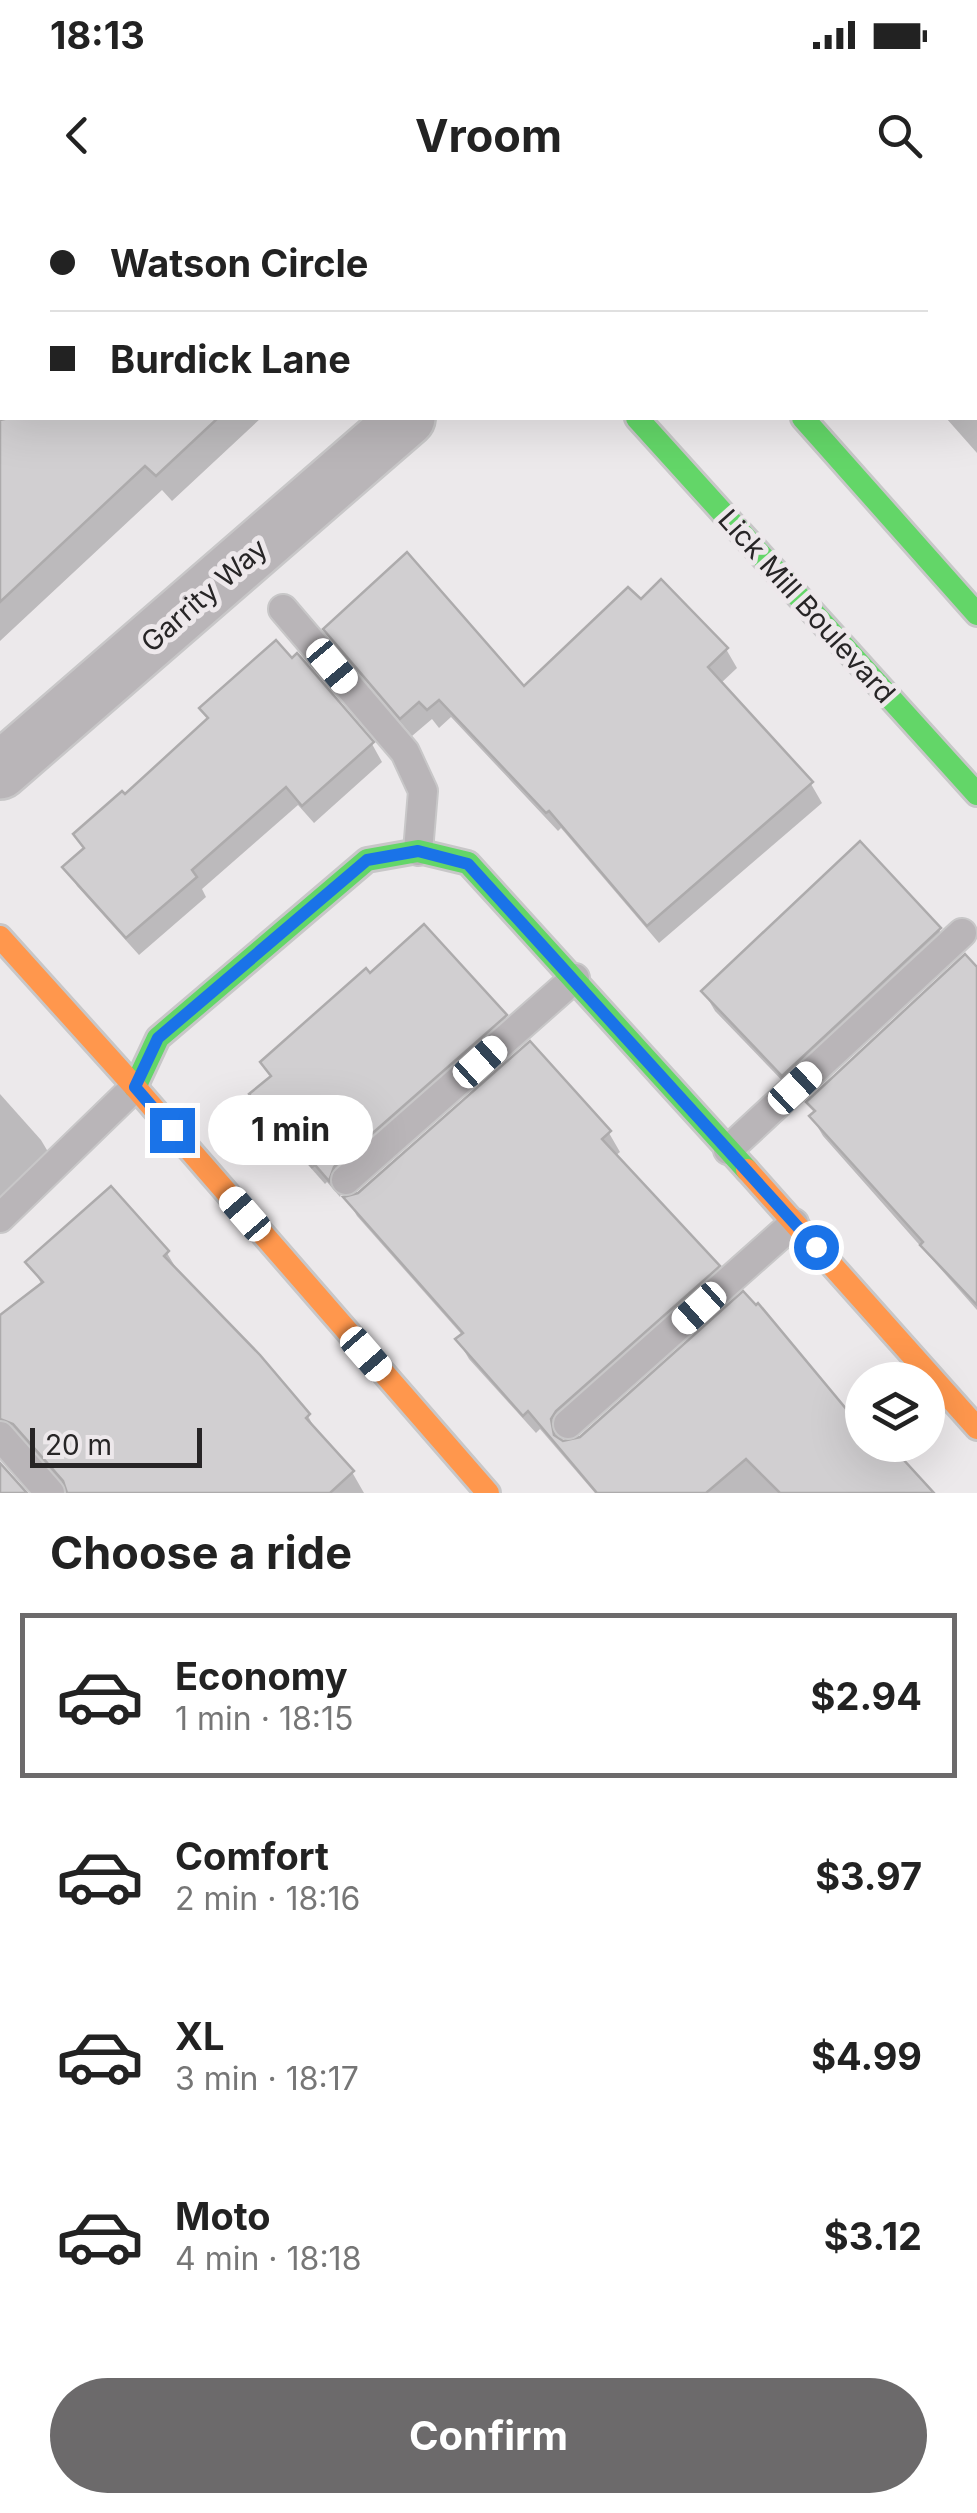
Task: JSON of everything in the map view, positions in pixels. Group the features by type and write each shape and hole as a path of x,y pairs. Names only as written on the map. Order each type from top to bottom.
{"street":[{"name":"Garrity Way","path":"0,771 405,420"},
{"name":"Lick Mill Boulevard","path":"639,420 977,794"},
{"path":"805,420 977,614"},
{"path":"135,1087 158,1038 367,860 418,851 468,864 575,978 977,1428"},
{"path":"0,937 488,1493"}],"lane":[{"path":"283,609 404,752 423,791 418,851"},
{"path":"728,1150 962,933"},
{"path":"346,1180 575,978"},
{"path":"0,1218 135,1087"},
{"path":"568,1424 794,1223"},
{"path":"952,1400 977,1376"},
{"path":"0,1436 50,1493"}],"building":[{"path":"0,420 216,420 156,476 145,466 0,602"},
{"path":"407,552 524,686 628,587 641,599 661,579 728,648 708,667 813,782 647,926 549,811 546,813 439,700 427,710 419,702 400,719 323,629"},
{"path":"276,640 292,658 297,653 374,742 302,806 286,787 192,870 197,877 126,938 62,867 84,848 73,834 122,791 125,794 208,718 199,708"},
{"path":"860,841 941,928 782,1076 701,991"},
{"path":"424,924 507,1015 334,1167 329,1181 315,1165 312,1167 249,1094 271,1076 260,1062 366,968 370,973"},
{"path":"965,954 977,967 977,1305 809,1116 815,1111 806,1102"},
{"path":"530,1041 611,1131 602,1139 720,1266 556,1411 551,1419 554,1435 563,1441 580,1437 743,1291 758,1303 845,1408 845,1462 906,1462 934,1493 780,1493 746,1459 706,1493 597,1493 528,1411 523,1416 455,1339 463,1333 343,1197 358,1193"},
{"path":"111,1186 169,1251 164,1256 260,1355 310,1414 306,1418 354,1471 330,1493 67,1493 63,1481 13,1424 0,1419 0,1315 43,1282 25,1262"},
{"path":"0,1463 27,1493 0,1493"}],"traffic: fast":[{"path":"639,420 977,794"},
{"path":"805,420 977,614"},
{"path":"135,1087 158,1038 367,860 418,851 468,863 747,1170"}],"traffic: slow":[{"path":"0,937 488,1493"},
{"path":"747,1170 977,1428"}],"route":[{"path":"172,1130 135,1087 158,1038 367,860 418,851 468,864 816,1247"}]}
